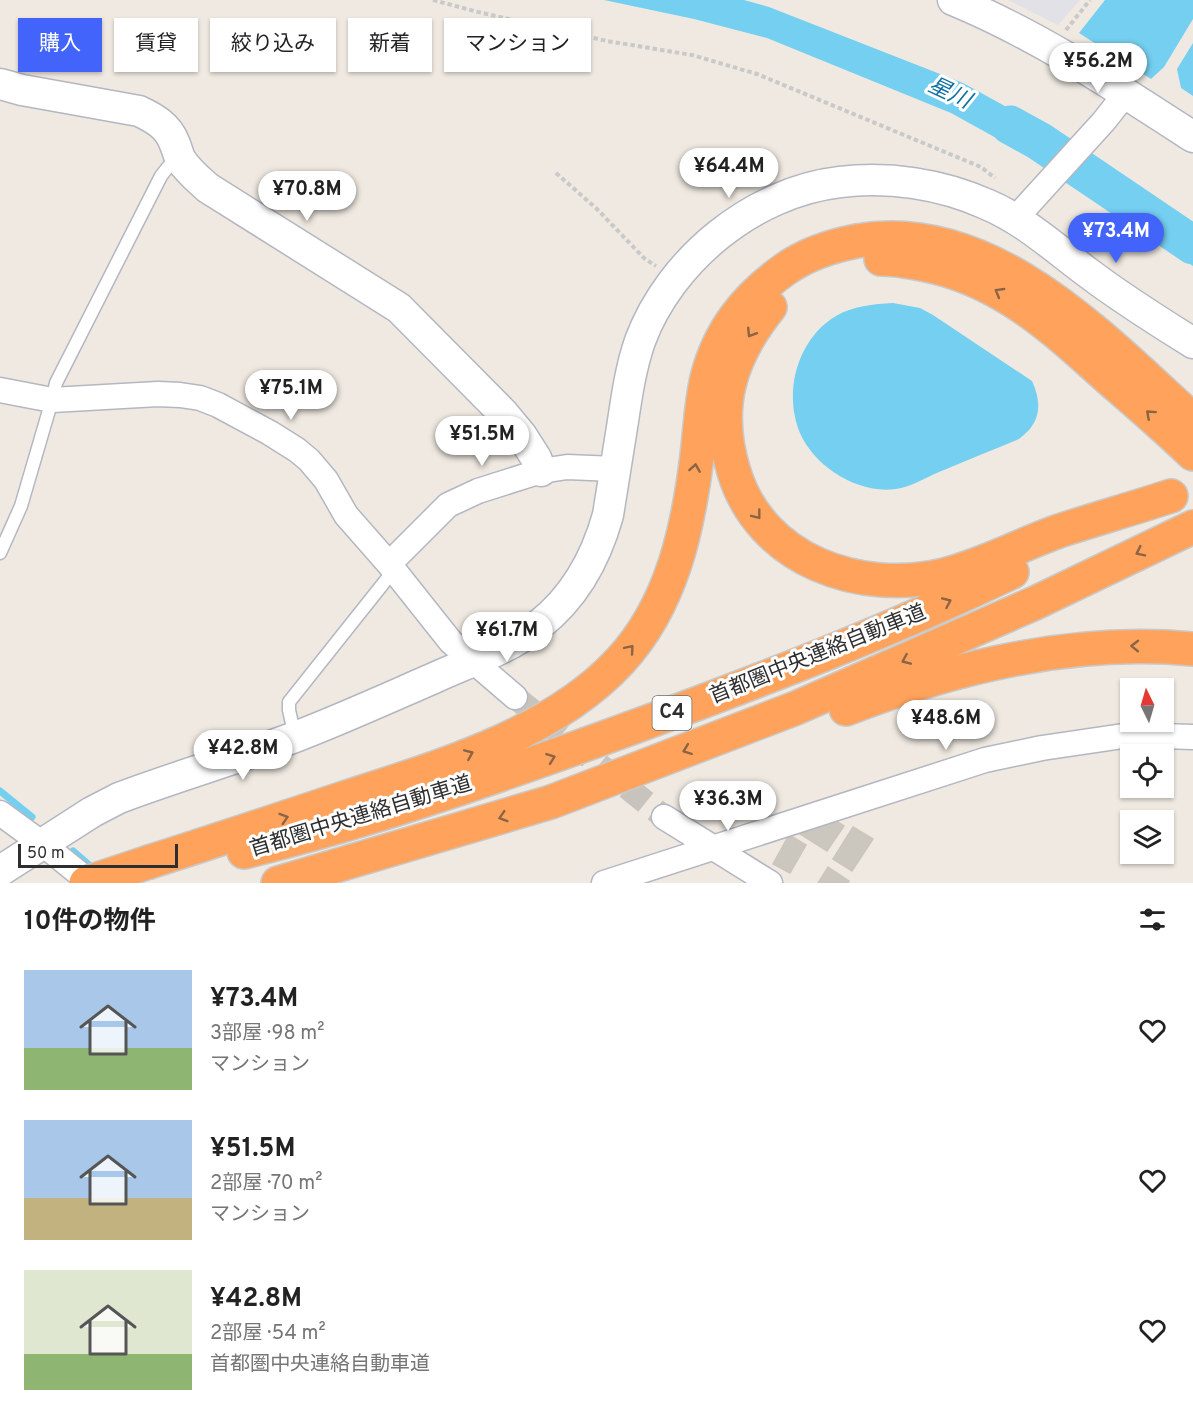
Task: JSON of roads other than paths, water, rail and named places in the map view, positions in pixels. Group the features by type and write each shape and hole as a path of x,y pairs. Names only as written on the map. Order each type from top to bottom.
{"highway":[{"path":"86,883 151,868 437,767 554,714 575,702 618,663 636,643 659,607 675,566 687,523 697,457 700,413 708,375 721,337 761,286 797,260 844,243 872,238 900,238 932,242 964,251 1000,267 1065,308 1101,336 1193,420"},
{"path":"1182,490 1059,532 944,575 894,580 864,578 847,574 813,564 799,555 777,539 748,503 737,482 725,429 727,389 731,372 748,337 772,305 811,277 853,262 887,259 920,263 990,286 1020,304 1050,326 1193,454"},
{"name":"首都圏中央連絡自動車道","path":"120,883 151,868 295,839 537,763 682,710 891,627 998,579 1182,490"},
{"name":"首都圏中央連絡自動車道","path":"278,883 551,802 796,708 1035,603 1193,527"},
{"path":"723,736 785,733 879,696 952,674 1032,655 1118,646 1193,649"}],"street":[{"path":"953,0 1018,31 1126,93 1193,137"},
{"path":"0,84 153,117 173,139 180,159 208,188 399,308 503,413 522,436 536,458 541,471"},
{"path":"1024,208 1104,121 1126,93"},
{"path":"0,872 92,812 119,798 295,737 472,661 510,643 540,625 588,570 602,537 608,515 634,360 650,319 674,278 716,237 753,212 795,193 839,182 882,181 923,184 987,204 1024,208 1120,297 1193,343"},
{"path":"0,390 52,400 158,394 200,398 270,433 309,460 326,480 346,515 392,567 451,642 515,698"},
{"path":"392,567 448,506 478,491 541,471 567,467 615,469"},
{"path":"604,883 985,760 1042,748 1130,735 1193,737"},
{"path":"0,813 91,883"},
{"path":"664,817 770,883"}],"lane":[{"path":"0,553 21,506 56,382 161,176 168,167 180,159"},
{"path":"295,737 289,702 392,567"}],"water":[{"path":"604,0 744,0 769,7 963,83 1067,140 1045,165 951,113 767,38 694,19"},
{"path":"1105,0 1193,0 1193,19 1164,67 1151,79 1079,33"},
{"path":"1193,43 1193,96 1181,88 1177,69"},
{"path":"1092,156 1193,224 1193,266 1069,181"},
{"path":"893,303 920,308 933,315 1032,381 1038,398 1038,413 1031,427 1019,439 911,485 886,490 856,484 828,468 817,458 800,433 793,401 797,368 803,353 823,326 849,310"}],"waterway":[{"name":"星川","path":"1010,125 1039,141 1193,245"},
{"path":"0,791 32,817"},
{"path":"73,851 96,871"}],"tunnel":[{"path":"515,697 664,817"}]}
